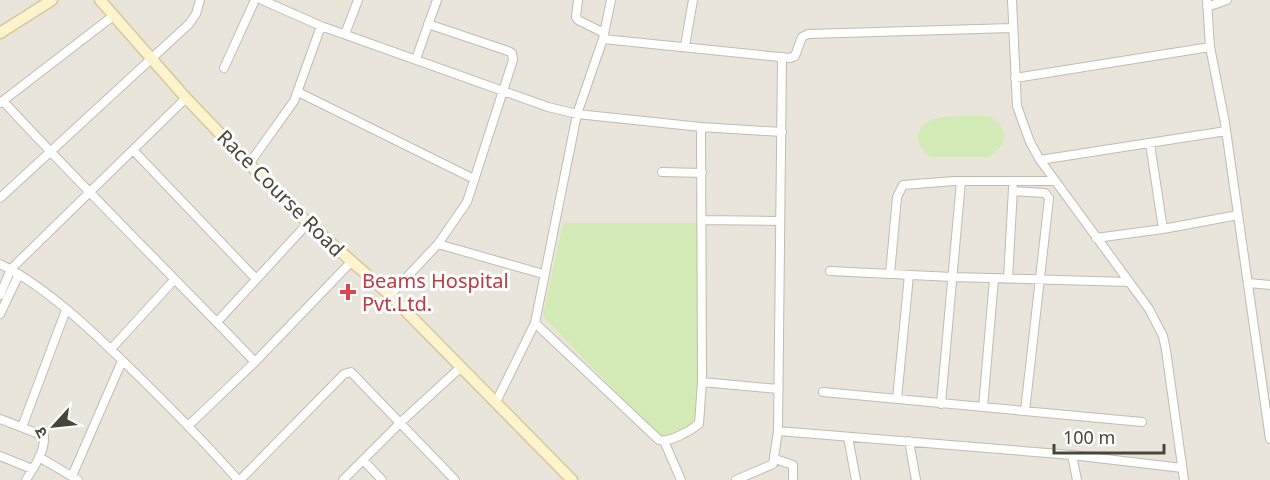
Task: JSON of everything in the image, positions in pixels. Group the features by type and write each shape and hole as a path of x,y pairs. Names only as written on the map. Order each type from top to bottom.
{"street":[{"path":"0,33 52,0"},
{"name":"Race Course Road","path":"100,0 186,98 249,164 309,223 390,294 572,480"},
{"path":"0,198 189,24 196,14 200,0"},
{"path":"224,68 255,0"},
{"path":"262,0 276,2 321,26 548,107 577,114 701,127 782,132"},
{"path":"345,34 358,0"},
{"path":"416,59 437,0"},
{"path":"578,0 576,17 578,20 604,36 782,57 794,57 802,37 808,34 1012,28"},
{"path":"495,402 535,322 577,114 604,36 611,0"},
{"path":"685,46 693,0"},
{"path":"1012,0 1017,106 1022,123 1040,160 1149,309 1163,336 1184,480"},
{"path":"1227,0 1207,3 1210,47 1226,131 1268,405 1270,439"},
{"path":"113,16 1,102 255,362"},
{"path":"390,294 438,244 467,202 513,60 512,53 428,24"},
{"path":"249,164 288,111 298,92 321,26"},
{"path":"1015,78 1210,47"},
{"path":"736,480 771,466 775,459 778,431 782,57"},
{"path":"298,92 474,179"},
{"path":"0,295 11,269 186,98"},
{"path":"535,322 658,440 664,441 694,428 700,422 702,382 701,127"},
{"path":"1040,160 1226,131"},
{"path":"1150,144 1163,229"},
{"path":"133,150 256,279"},
{"path":"662,172 702,173"},
{"path":"890,274 897,197 901,187 906,184 1055,180"},
{"path":"941,404 961,181"},
{"path":"1008,279 1013,181"},
{"path":"1013,191 1045,193 1049,198 1025,411"},
{"path":"1096,238 1163,229 1238,215"},
{"path":"702,220 780,221"},
{"path":"217,322 309,223"},
{"path":"438,244 543,274"},
{"path":"189,426 255,362 351,261"},
{"path":"0,264 19,274 66,309 111,348 239,480 347,372 355,374 455,480"},
{"path":"830,271 952,278 1129,282"},
{"path":"0,314 19,274"},
{"path":"897,399 909,275"},
{"path":"983,407 994,279"},
{"path":"111,348 174,280"},
{"path":"1249,284 1270,285"},
{"path":"22,426 66,309"},
{"path":"39,457 75,478 122,361"},
{"path":"343,480 461,367"},
{"path":"702,382 778,390"},
{"path":"823,392 1142,422"},
{"path":"0,419 44,436 39,457 26,480"},
{"path":"778,431 1072,455 1182,468"},
{"path":"848,436 856,480"},
{"path":"664,441 681,480"},
{"path":"909,441 916,480"},
{"path":"1072,455 1077,480"},
{"path":"0,456 32,469"},
{"path":"775,459 793,465 793,480"},
{"path":"363,460 382,480"},
{"path":"224,480 232,473"}],"shaded area":[{"path":"0,0 1270,0 1270,480 0,480"}],"green space":[{"path":"988,116 1000,126 1004,136 1000,148 988,157 932,157 920,145 918,139 920,130 926,123 935,119"},
{"path":"563,223 697,223 699,420 662,440 543,316"}],"place":[{"name":"Beams Hospital Pvt.Ltd.","path":"348,292"}]}
